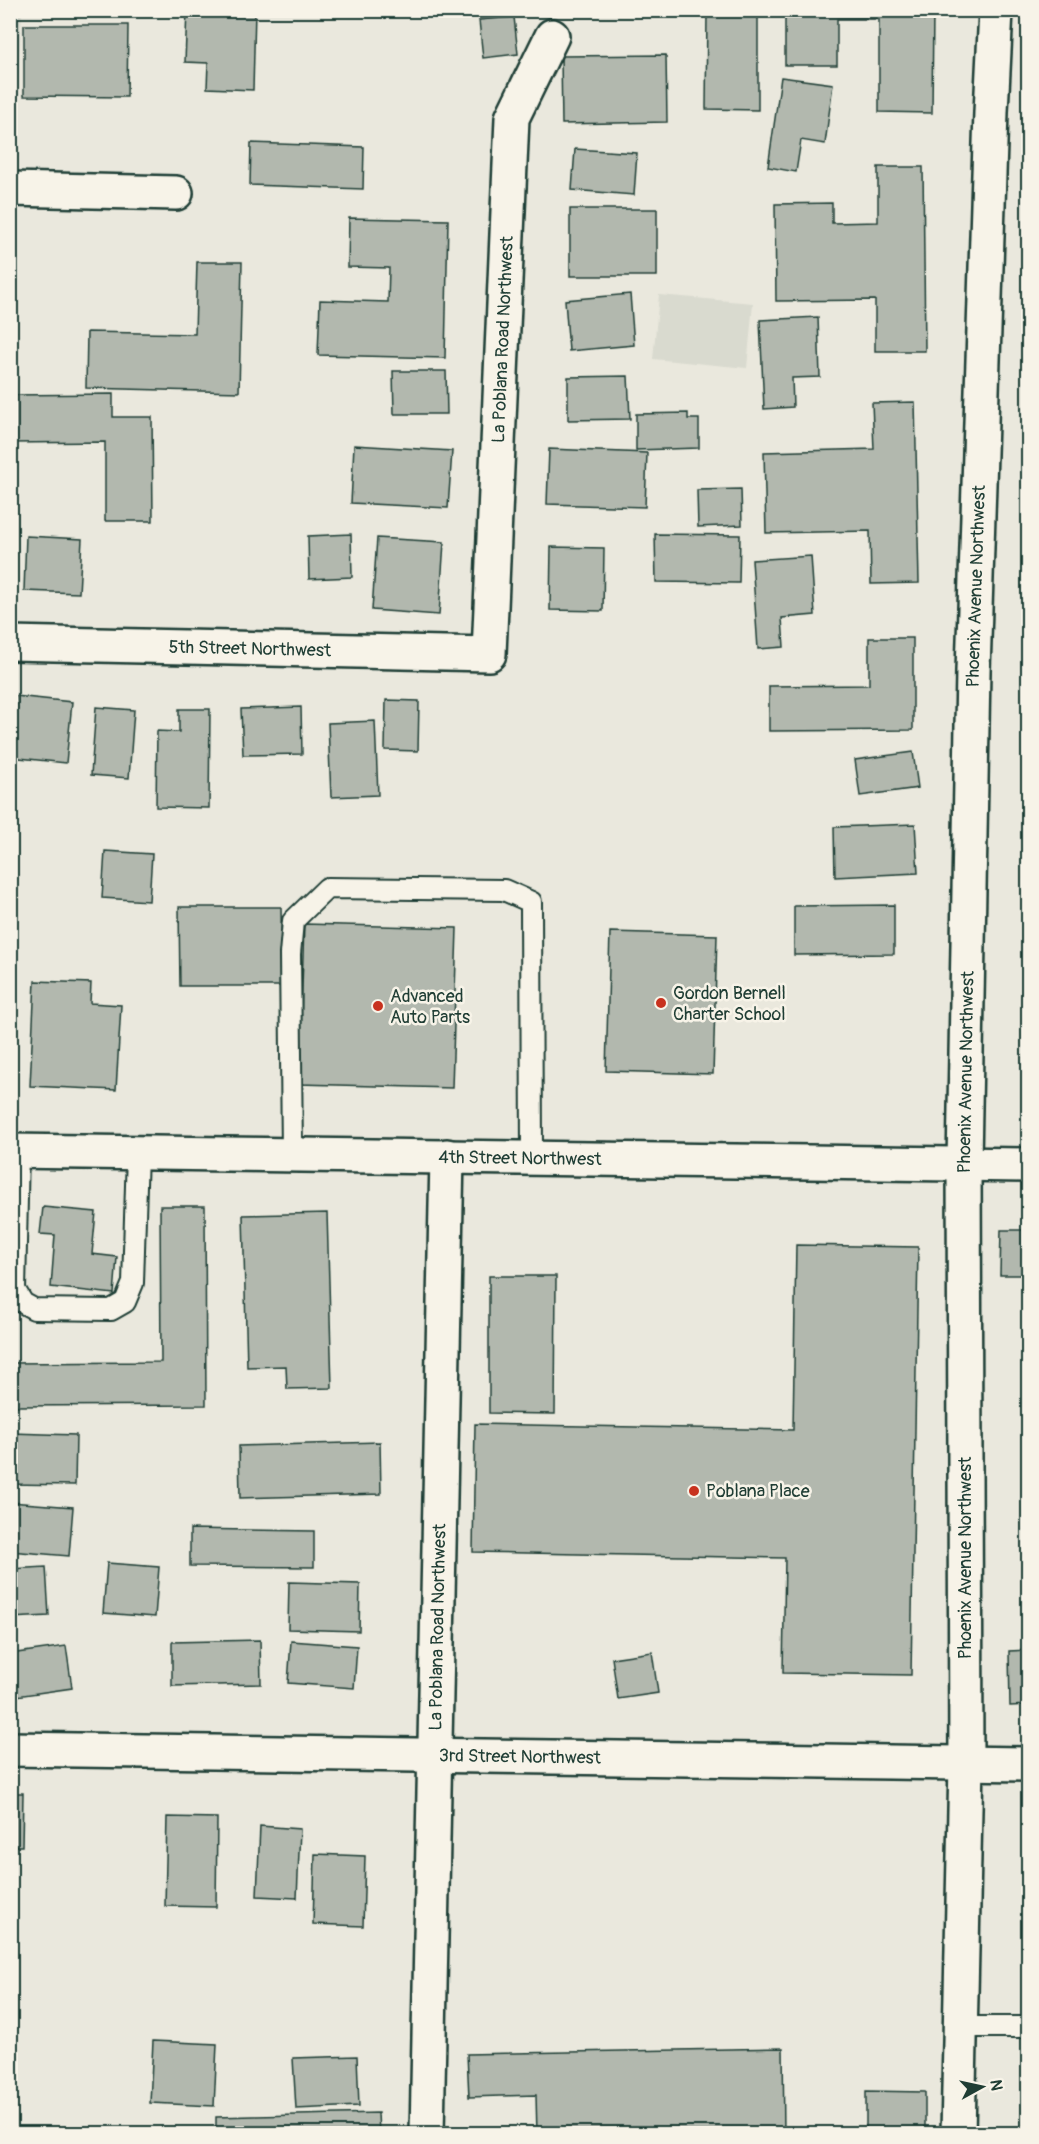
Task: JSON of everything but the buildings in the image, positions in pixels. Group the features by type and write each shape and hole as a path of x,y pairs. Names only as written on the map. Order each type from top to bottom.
{"street":[{"name":"Phoenix Avenue Northwest","path":"958,2133 966,1763 964,1163 973,671 990,123 996,10"},
{"name":"La Poblana Road Northwest","path":"489,654 512,118 552,36"},
{"path":"10,189 176,193"},
{"name":"5th Street Northwest","path":"10,643 489,654"},
{"name":"4th Street Northwest","path":"14,1151 1029,1165"},
{"name":"La Poblana Road Northwest","path":"427,2133 447,1156"},
{"name":"3rd Street Northwest","path":"10,1749 1029,1764"}],"lane":[{"path":"292,1154 291,954 293,921 327,888 504,890 531,902 532,1157"},
{"path":"14,1151 15,1290 24,1303 34,1309 111,1311 125,1302 133,1283 137,1153"},
{"path":"960,2027 1029,2027"}],"shaded area":[{"path":"10,11 22,11 14,150 10,150"},
{"path":"659,295 753,303 747,368 653,359"}],"place":[{"name":"Gordon Bernell Charter School","path":"661,1003"},
{"name":"Advanced Auto Parts","path":"378,1006"},
{"name":"Poblana Place","path":"694,1491"}]}
